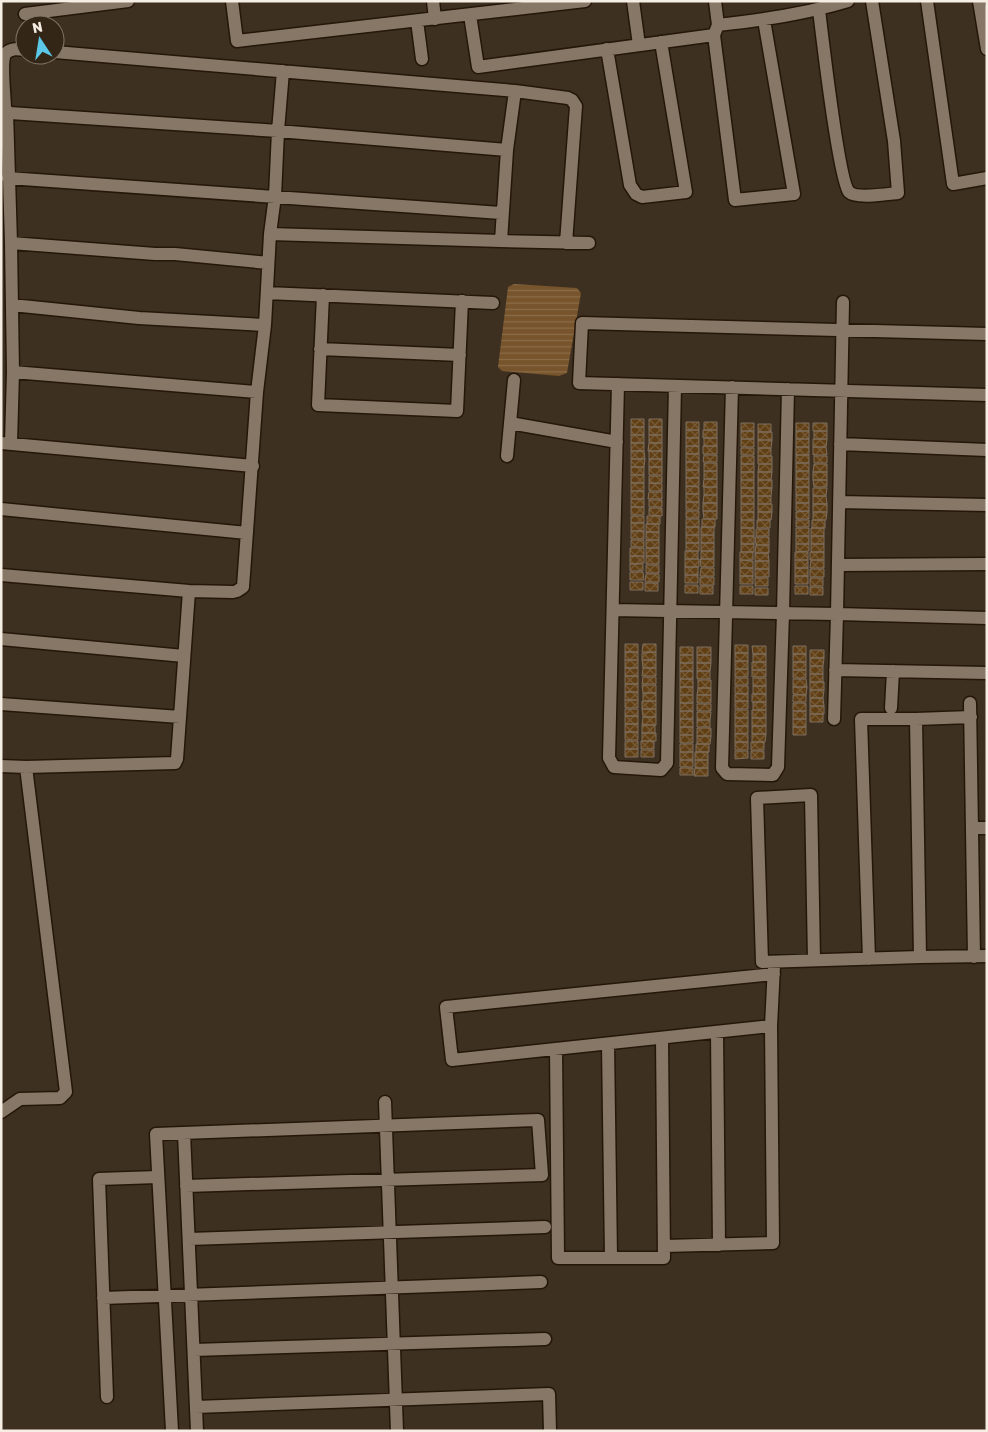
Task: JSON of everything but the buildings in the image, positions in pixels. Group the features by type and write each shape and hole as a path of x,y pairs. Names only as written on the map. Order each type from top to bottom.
{"street":[{"path":"25,14 128,1"},
{"path":"232,1 237,41 585,1"},
{"path":"432,1 435,19"},
{"path":"633,1 639,45"},
{"path":"715,1 716,30 735,200 794,194 764,20"},
{"path":"470,15 478,67 661,42 819,10 848,1"},
{"path":"819,10 838,149 845,185 849,192 855,195 898,193 894,141 872,1"},
{"path":"927,1 953,184 987,178"},
{"path":"979,1 987,49"},
{"path":"417,21 422,59"},
{"path":"606,49 630,185 636,194 642,197 686,192 661,42"},
{"path":"15,49 8,52 3,59 5,108 7,112 13,372 6,443 253,466"},
{"path":"65,53 515,91 568,98 577,109 566,243"},
{"path":"1,575 189,591 232,592 240,590 244,584 283,71"},
{"path":"501,240 507,150 515,91"},
{"path":"7,112 278,131 507,150"},
{"path":"8,178 502,212"},
{"path":"270,234 589,243"},
{"path":"11,244 268,262"},
{"path":"267,293 494,302"},
{"path":"323,295 318,405 447,411 457,411 462,301"},
{"path":"834,720 843,302"},
{"path":"12,305 139,318 265,325"},
{"path":"987,334 582,323 580,383 987,395"},
{"path":"320,349 460,355"},
{"path":"13,372 258,392"},
{"path":"507,456 514,380"},
{"path":"618,384 609,758 614,767 661,770 667,763 675,386"},
{"path":"732,387 722,768 727,774 773,774 778,767 788,389"},
{"path":"510,423 617,442"},
{"path":"840,444 987,450"},
{"path":"838,502 987,505"},
{"path":"1,509 247,533"},
{"path":"838,565 987,564"},
{"path":"1,766 175,763 189,591"},
{"path":"613,610 987,618"},
{"path":"1,639 184,656"},
{"path":"836,670 987,673"},
{"path":"891,708 893,670"},
{"path":"770,1026 452,1060 446,1007 774,968 814,960 981,956 972,828 970,703"},
{"path":"1,704 180,717"},
{"path":"869,959 861,719 971,717"},
{"path":"916,719 920,957"},
{"path":"1,1112 20,1099 60,1098 66,1092 26,767"},
{"path":"774,968 762,962 757,798 810,794 814,960"},
{"path":"972,828 987,828"},
{"path":"665,1246 773,1243 770,1026 774,968"},
{"path":"716,1032 720,1245"},
{"path":"556,1049 558,1258 664,1258 662,1038"},
{"path":"608,1044 611,1258"},
{"path":"384,1102 396,1431"},
{"path":"172,1431 156,1134 538,1120 542,1175 186,1186"},
{"path":"184,1132 197,1431"},
{"path":"107,1397 98,1179 158,1177"},
{"path":"189,1240 545,1227"},
{"path":"103,1298 541,1282"},
{"path":"194,1350 544,1339"},
{"path":"196,1407 549,1394 550,1431"}],"shaded area":[{"path":"514,284 577,288 581,293 567,373 559,376 502,371 498,367 508,287"}]}
